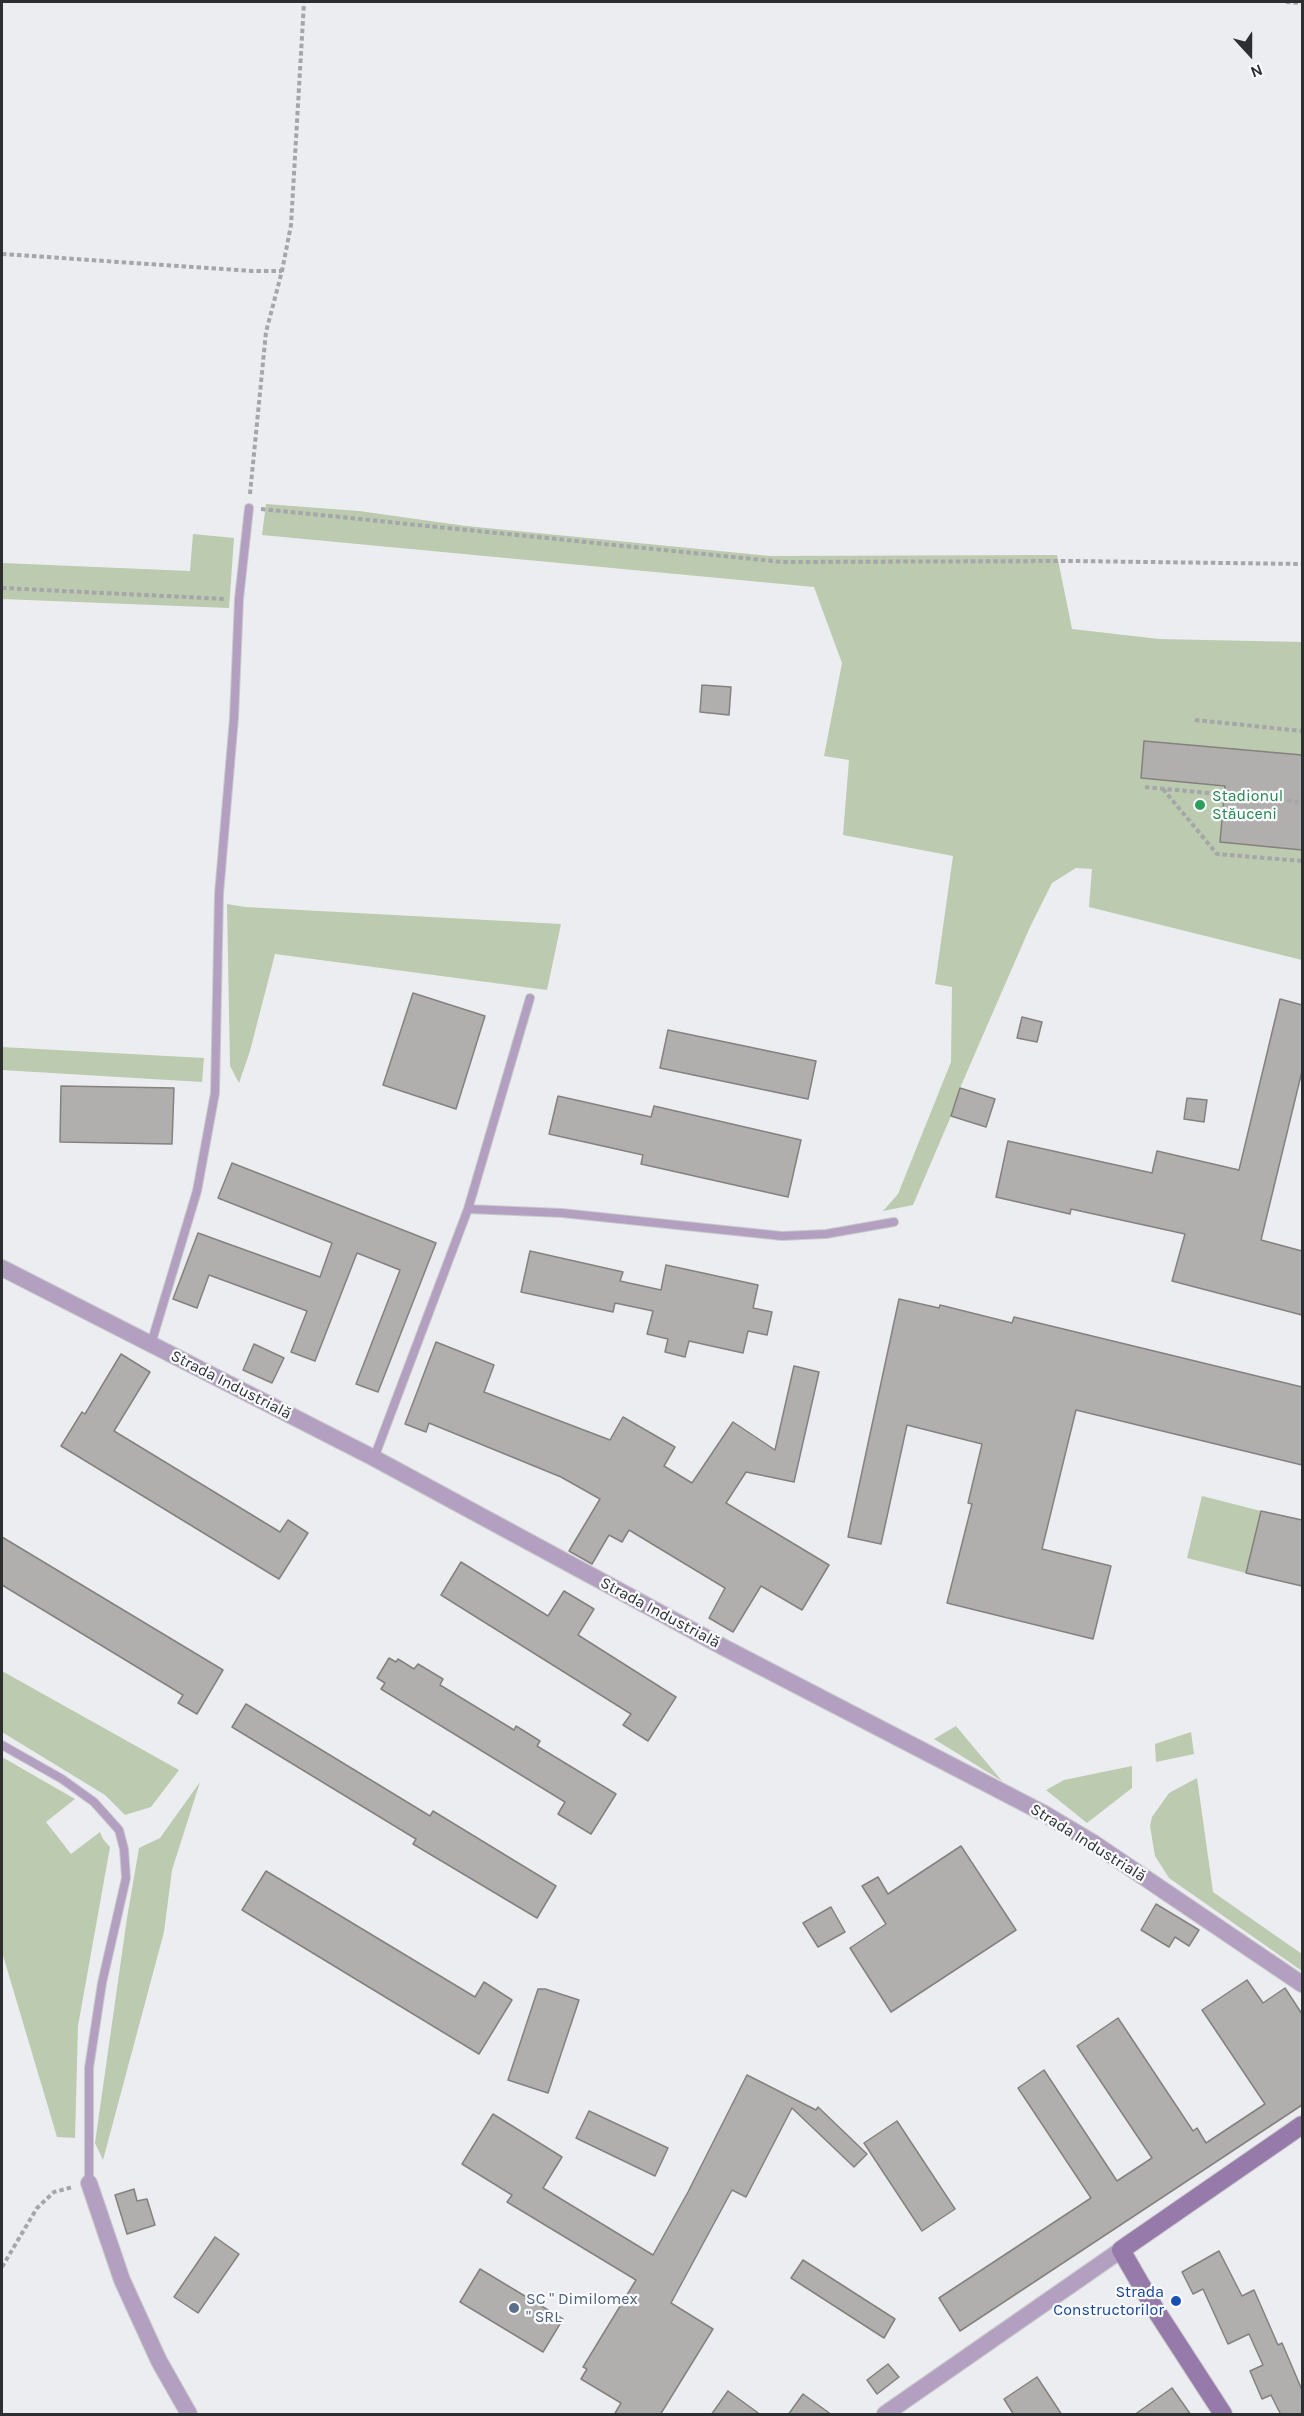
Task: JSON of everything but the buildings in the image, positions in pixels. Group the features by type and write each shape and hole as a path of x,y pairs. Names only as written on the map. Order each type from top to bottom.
{"street":[{"name":"Strada Industrială","path":"2,1268 374,1458 725,1648 1045,1814 1092,1842 1302,1984"},
{"path":"885,2415 1301,2128"},
{"path":"88,2183 122,2280 159,2361 189,2415"},
{"path":"1122,2250 1155,2309 1223,2415"}],"lane":[{"path":"151,1344 198,1191 215,1093 219,894 234,718 239,599 249,508"},
{"path":"374,1458 468,1209 530,998"},
{"path":"468,1209 562,1213 782,1236 844,1232 894,1222"},
{"path":"2,1745 62,1779 94,1802 119,1830 124,1849 126,1878 102,1983 89,2068 88,2183"}],"path":[{"path":"304,2 291,225 266,332 249,508 782,562 1071,561 1302,564"},
{"path":"1286,2 1302,3"},
{"path":"2,254 252,271 282,271"},
{"path":"2,588 239,599"},
{"path":"1195,720 1302,730"},
{"path":"1145,787 1302,802"},
{"path":"1163,789 1217,854 1302,861"},
{"path":"2,2267 38,2208 54,2192 88,2183"}],"green space":[{"path":"266,504 359,511 466,526 770,556 1057,555 1072,629 1159,639 1302,642 1302,960 1089,907 1092,869 1076,868 1052,883 1030,927 960,1088 951,1116 913,1205 883,1211 898,1194 951,1062 952,987 935,984 953,856 843,835 849,760 824,756 842,663 814,587 262,535"},
{"path":"193,534 234,538 229,608 2,599 2,563 190,571"},
{"path":"227,904 245,907 561,924 547,990 275,954 250,1051 239,1083 230,1066"},
{"path":"2,1047 204,1058 202,1082 2,1070"},
{"path":"1202,1496 1261,1511 1246,1573 1187,1558"},
{"path":"2,1671 179,1770 151,1807 125,1815 105,1795 2,1732"},
{"path":"956,1726 1002,1781 934,1739"},
{"path":"1191,1732 1194,1754 1156,1762 1155,1744"},
{"path":"2,1757 75,1799 46,1822 71,1854 100,1832 110,1847 78,2026 75,2138 57,2137 2,1952"},
{"path":"1132,1766 1132,1788 1087,1823 1046,1790 1064,1780"},
{"path":"1197,1778 1213,1892 1302,1954 1302,1971 1169,1878 1155,1856 1150,1826 1152,1817 1169,1793"},
{"path":"200,1782 172,1870 164,1932 103,2160 95,2143 139,1848 160,1838"}],"place":[{"name":"Stadionul Stăuceni","path":"1200,805"},
{"name":"Strada Constructorilor","path":"1176,2301"},
{"name":"SC \" Dimilomex \" SRL","path":"514,2308"}]}
